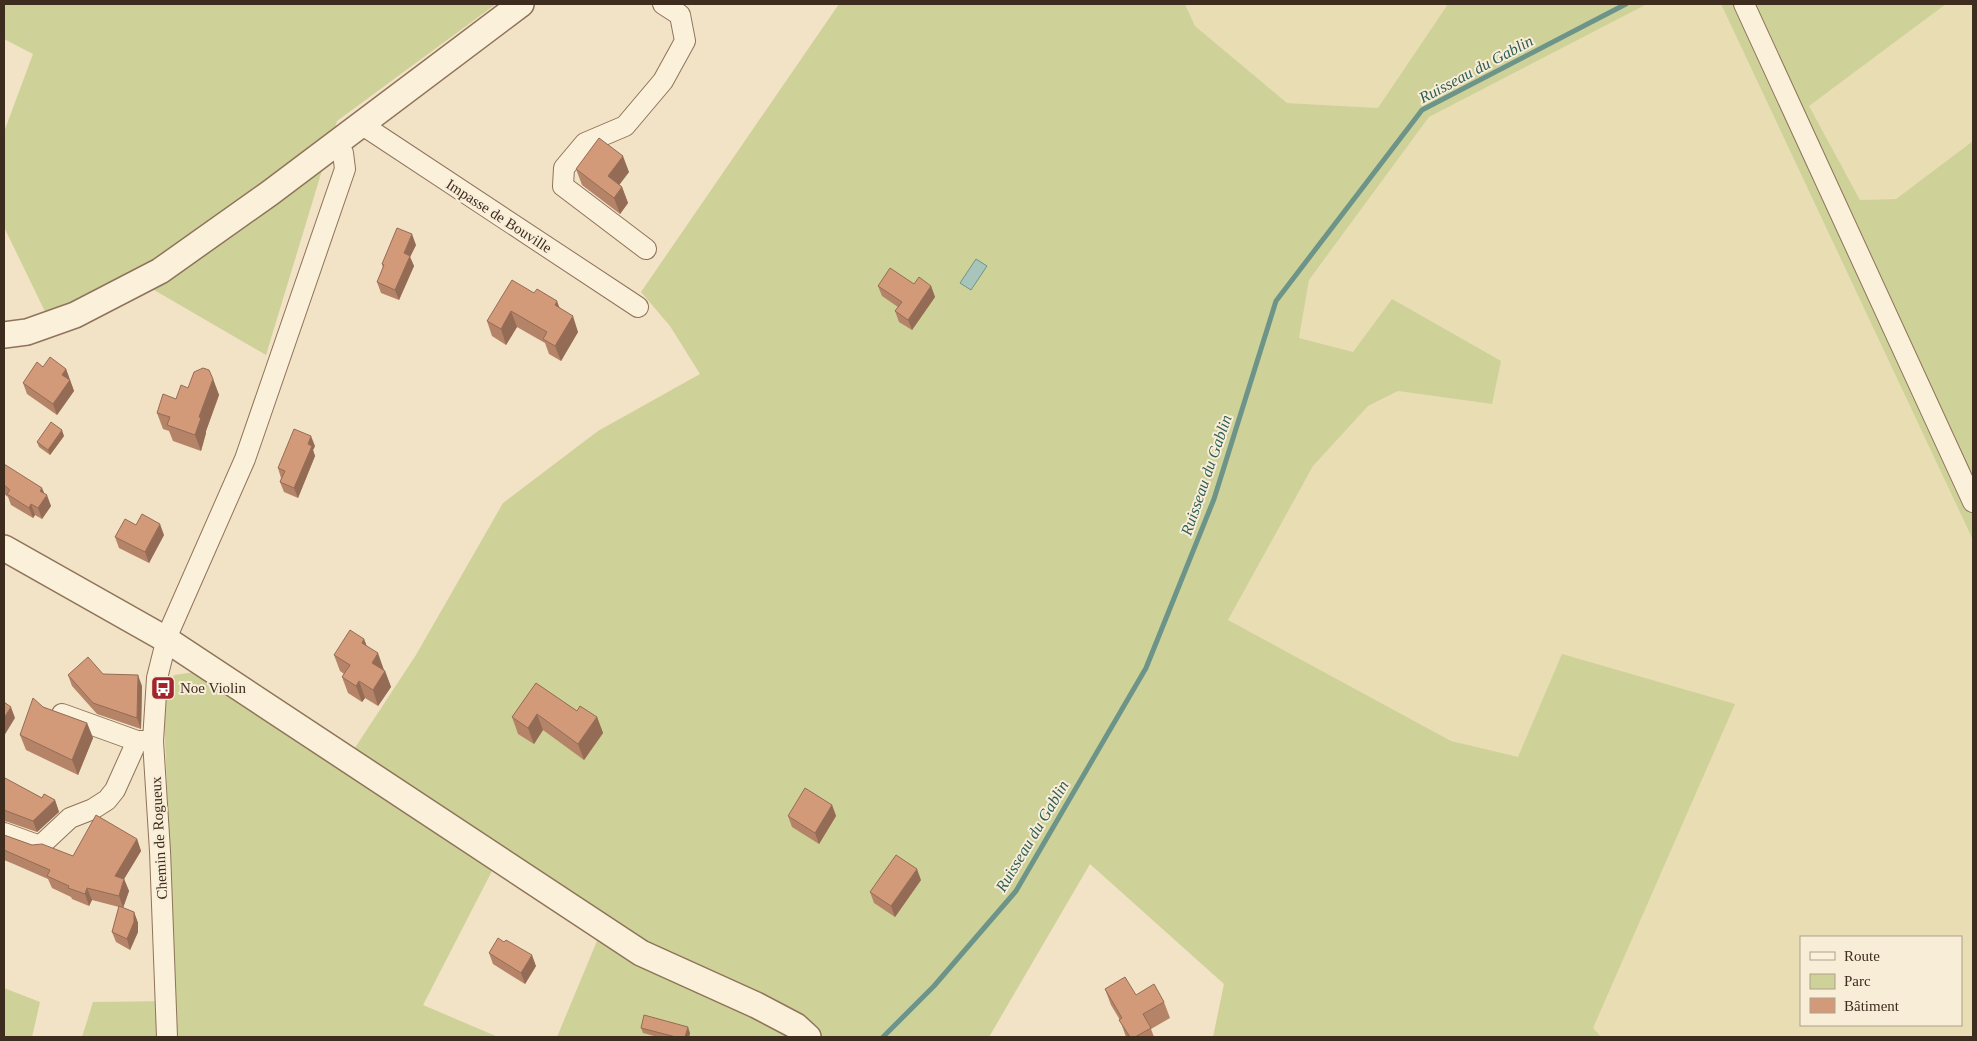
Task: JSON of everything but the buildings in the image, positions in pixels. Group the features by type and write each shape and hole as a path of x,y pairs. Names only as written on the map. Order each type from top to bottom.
{"street":[{"path":"4,335 27,332 75,315 160,271 270,194 521,4"},
{"path":"646,248 563,186 564,168 585,143 625,126 663,81 685,41 680,15 663,4"},
{"path":"1744,4 1973,502"},
{"name":"Impasse de Bouville","path":"361,124 638,307"},
{"name":"Chemin de Rogueux","path":"167,1037 160,851 145,741 157,678 168,634 245,459 345,169 343,153 337,143"},
{"path":"4,548 167,640 640,953 756,1005 796,1026 808,1037"},
{"path":"4,833 40,846 70,818 93,809 107,800 145,741 53,711"}],"shaded area":[{"path":"1185,4 1448,4 1379,108 1287,103 1195,26"},
{"path":"1647,4 1721,4 1973,540 1973,1037 1601,1037 1592,1028 1518,758 1451,741 1228,620 1313,466 1368,406 1398,391 1492,404 1392,299 1353,352 1299,338 1309,280 1429,117"},
{"path":"1946,4 1973,4 1973,141 1896,199 1860,200 1809,106"}],"green space":[{"path":"4,4 496,4 337,121 266,355 130,276 53,328 4,227 4,132 33,54 4,39"},
{"path":"839,4 1185,4 1195,26 1287,103 1378,108 1448,4 1647,4 1429,117 1309,280 1299,338 1353,352 1392,299 1501,361 1492,404 1398,391 1368,406 1313,466 1228,620 1451,741 1518,757 1562,654 1735,704 1593,1028 1601,1037 1213,1037 1224,984 1090,864 989,1037 557,1037 597,941 584,927 494,867 423,1005 498,1037 82,1037 93,1002 172,1001 172,903 164,717 165,696 174,675 195,672 343,766 416,655 503,503 598,431 700,374 670,326 641,292"},
{"path":"1721,4 1946,4 1809,106 1860,200 1896,199 1973,141 1973,540"},
{"path":"4,988 40,1002 32,1037 4,1037"}],"water":[{"path":"976,259 987,266 971,290 960,283"}],"waterway":[{"name":"Ruisseau du Gablin","path":"883,1037 934,986 1016,891 1146,668 1214,499 1276,301 1422,110 1626,4"}],"place":[{"name":"Noe Violin","path":"163,688"}]}
